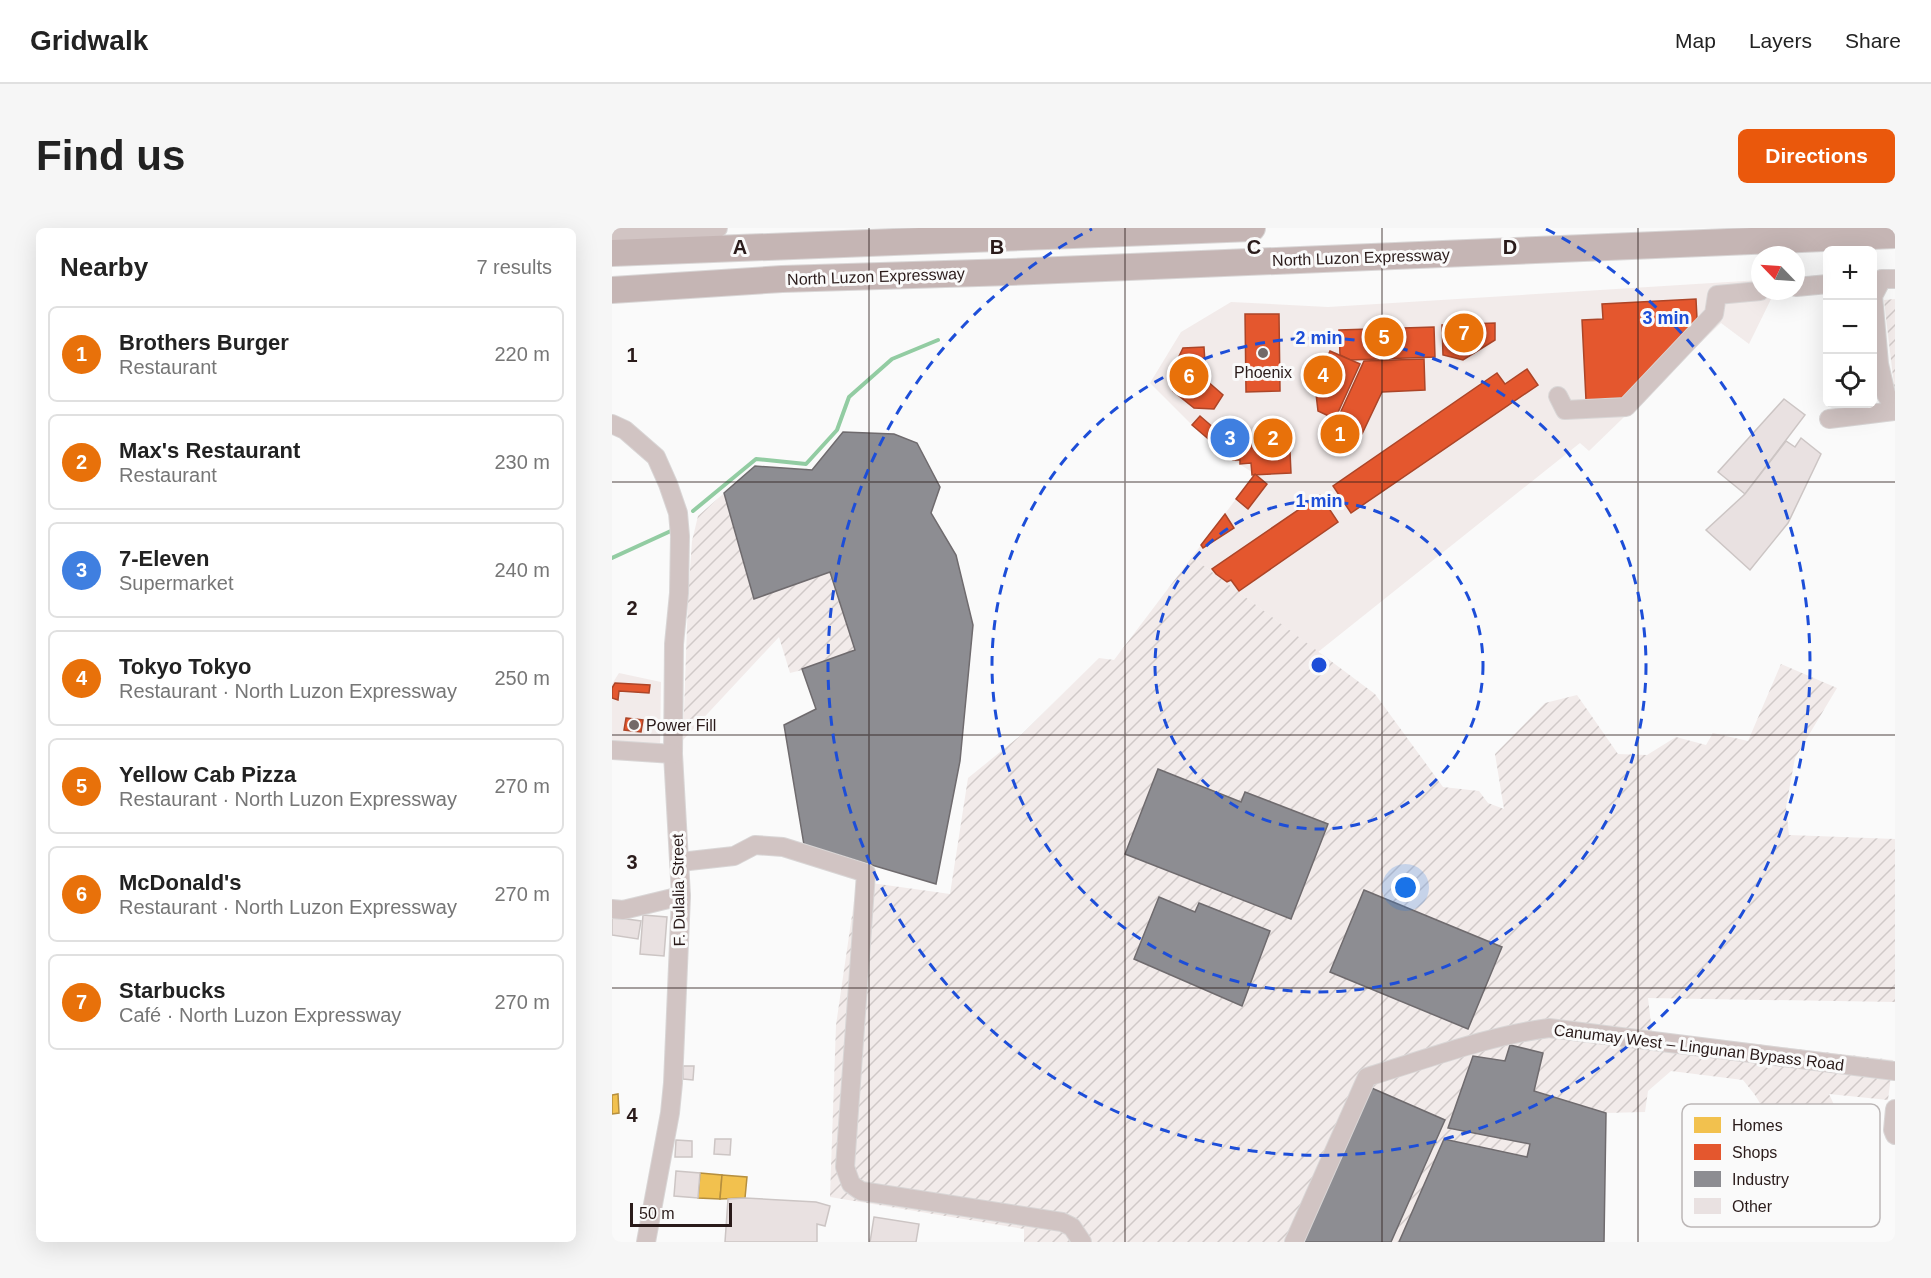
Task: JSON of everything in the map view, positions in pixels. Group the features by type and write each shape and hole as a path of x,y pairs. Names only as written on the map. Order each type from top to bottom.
{"highway":[{"path":"612,253 1252,228"},
{"name":"North Luzon Expressway","path":"612,290 782,279 1035,271 1895,235"}],"street":[{"path":"612,234 718,228"},
{"path":"1829,419 1895,410 1886,394 1879,364 1873,296 1883,280"},
{"path":"1805,286 1823,284"},
{"path":"1558,396 1565,410 1626,407 1714,314 1717,295 1751,292"},
{"name":"F. Dulalia Street","path":"612,424 625,430 656,457 678,513 680,536 679,593 674,645 673,753 681,896 671,1103 646,1242"},
{"path":"612,750 673,753"},
{"path":"680,862 734,856 755,845 783,847 866,873 845,1167 851,1184 861,1191 1062,1222 1072,1227 1082,1242"},
{"path":"612,909 623,910 681,896"},
{"name":"Canumay West – Lingunan Bypass Road","path":"1294,1242 1367,1077 1483,1042 1522,1031 1550,1028 1895,1071"},
{"path":"1895,1109 1893,1130 1895,1135"}],"shaded area":[{"path":"1751,281 1751,300 1771,300 1749,344 1721,323 1589,451 1580,443 1318,652 1192,557 1255,474 1233,460 1192,425 1150,383 1181,332 1231,302 1328,307"},
{"path":"1895,299 1895,394 1884,300"},
{"path":"843,432 894,434 917,443 940,487 931,513 956,555 973,625 960,761 936,884 804,845 784,725 816,709 802,670 790,673 779,637 683,740 688,599 692,541 698,516 755,466 812,469"},
{"path":"1192,557 1375,694 1443,787 1479,791 1488,803 1504,809 1495,754 1545,703 1577,695 1618,754 1647,755 1676,737 1706,745 1713,733 1748,741 1781,664 1837,688 1795,758 1786,807 1789,835 1895,839 1895,1002 1648,998 1652,1032 1893,1060 1888,1100 1829,1094 1834,1104 1760,1104 1743,1080 1671,1071 1648,1091 1645,1112 1606,1113 1604,1242 1024,1242 1024,1229 830,1197 836,1025 857,881 950,894 968,778 1020,736 1099,658 1114,660"},
{"path":"619,673 661,682 660,746 612,742 612,684"}],"building: Homes":[{"path":"618,1094 619,1113 612,1114 612,1095"},
{"path":"700,1173 722,1175 720,1199 698,1198"},
{"path":"722,1175 747,1177 745,1198 720,1199"}],"building: Shops":[{"path":"1696,299 1697,319 1627,398 1586,400 1582,320 1603,319 1602,304"},
{"name":"Phoenix","path":"1245,314 1279,314 1280,391 1246,392"},
{"path":"1495,323 1495,340 1463,360 1443,355 1442,325"},
{"path":"1434,327 1435,357 1350,360 1340,355 1339,330"},
{"path":"1204,347 1206,380 1223,395 1214,409 1194,408 1173,391 1171,373 1183,348"},
{"path":"1330,351 1360,364 1335,419 1318,411 1315,385"},
{"path":"1424,359 1425,390 1382,392 1362,434 1340,448 1327,442 1364,361"},
{"path":"1527,369 1538,385 1351,513 1333,486 1497,373 1505,384"},
{"path":"1200,416 1215,429 1221,422 1234,434 1289,430 1291,473 1252,475 1251,463 1240,464 1240,460 1233,460 1192,425"},
{"path":"1255,474 1267,484 1248,509 1236,499"},
{"path":"1320,495 1338,522 1239,591 1231,580 1227,582 1212,569"},
{"path":"1225,514 1234,528 1203,548 1201,545"},
{"path":"615,683 650,685 649,693 619,691 618,700 612,698 612,688"},
{"name":"Power Fill","path":"626,718 643,720 641,732 624,730"}],"building: Industry":[{"path":"843,432 894,434 917,443 940,487 931,513 956,555 973,625 960,761 936,884 804,845 784,725 816,709 802,669 855,650 830,572 754,599 724,493 755,466 812,470"},
{"path":"1158,769 1241,802 1245,792 1328,824 1291,919 1125,854"},
{"path":"1364,890 1502,947 1468,1029 1330,972"},
{"path":"1159,897 1195,912 1199,903 1270,931 1242,1006 1134,959"},
{"path":"1510,1045 1543,1053 1534,1091 1606,1113 1604,1242 1399,1242 1444,1139 1527,1157 1530,1144 1448,1128 1473,1056 1505,1061"},
{"path":"1367,1086 1445,1120 1391,1242 1297,1242"}],"building: Other":[{"path":"1784,399 1805,415 1745,494 1718,472"},
{"path":"1801,438 1821,454 1788,523 1750,570 1706,530 1745,494 1786,441 1795,447"},
{"path":"643,915 667,917 664,956 640,954"},
{"path":"612,917 641,921 638,939 612,935"},
{"path":"683,1066 694,1066 693,1080 683,1079"},
{"path":"715,1139 731,1139 730,1155 714,1154"},
{"path":"676,1140 692,1141 692,1157 675,1157"},
{"path":"676,1171 700,1173 698,1198 674,1196"},
{"path":"728,1199 816,1202 830,1206 825,1226 817,1224 817,1242 725,1242"},
{"path":"874,1217 919,1224 916,1242 870,1242"}],"waterway":[{"path":"693,511 756,459 806,464 837,430 849,397 892,359 938,340"},
{"path":"612,558 673,530"}],"place":[{"name":"Starbucks","path":"1464,333"},
{"name":"Yellow Cab Pizza","path":"1384,337"},
{"name":"Phoenix","path":"1263,353"},
{"name":"Tokyo Tokyo","path":"1323,375"},
{"name":"McDonald's","path":"1189,376"},
{"name":"Brothers Burger","path":"1340,434"},
{"name":"7-Eleven","path":"1230,438"},
{"name":"Max's Restaurant","path":"1273,438"},
{"name":"Power Fill","path":"634,725"}]}
